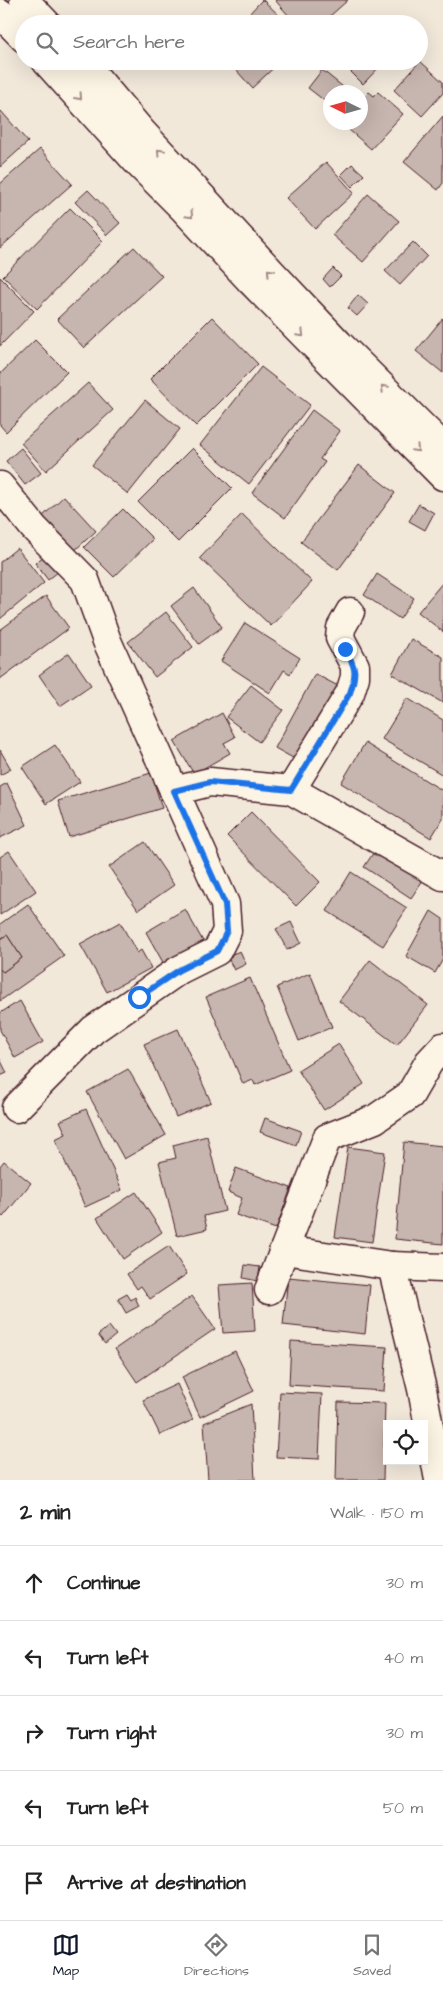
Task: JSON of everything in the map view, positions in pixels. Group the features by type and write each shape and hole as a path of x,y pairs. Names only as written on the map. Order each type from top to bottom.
{"street":[{"path":"24,0 38,15"},
{"path":"0,13 15,29"},
{"path":"54,70 139,164 250,280 443,476"},
{"path":"90,70 141,131 270,272 339,344 443,447"},
{"path":"4,497 85,580 107,641 225,904 227,931 217,951 179,970 93,1030 16,1108"},
{"path":"291,790 350,693 355,677 355,666 340,638 341,628 350,612"},
{"path":"174,791 210,782 291,790 443,876"},
{"path":"269,1290 327,1138 375,1118 410,1095 429,1062 443,1047"},
{"path":"284,1250 392,1266 443,1268"},
{"path":"392,1266 422,1390 439,1480"}],"building":[{"path":"263,0 279,15 248,15"},
{"path":"275,0 348,0 331,15 288,15"},
{"path":"428,68 443,82 443,93 422,116 394,90 412,70 428,70"},
{"path":"238,70 271,70 252,88"},
{"path":"322,70 341,85 323,85 323,100 308,88"},
{"path":"349,70 376,70 363,84"},
{"path":"378,92 403,114 371,149 349,130 368,130 368,93 374,96"},
{"path":"0,112 28,142 0,167"},
{"path":"443,116 443,183 438,190 404,162"},
{"path":"40,149 72,184 0,248 0,184"},
{"path":"326,162 354,193 315,229 286,198"},
{"path":"352,164 364,175 352,187 341,175"},
{"path":"88,190 120,223 107,235 75,202"},
{"path":"368,194 399,221 363,262 332,235"},
{"path":"70,208 103,241 37,309 3,276"},
{"path":"413,242 427,256 400,285 385,271"},
{"path":"134,247 162,276 84,348 57,319"},
{"path":"333,268 341,276 330,287 323,279"},
{"path":"0,277 34,311 0,346"},
{"path":"358,295 368,304 357,316 348,308"},
{"path":"212,317 258,364 196,426 150,379"},
{"path":"443,318 443,373 416,351"},
{"path":"35,340 67,372 6,432 0,425 0,374"},
{"path":"261,367 310,405 249,484 200,445"},
{"path":"88,383 113,410 46,471 21,443"},
{"path":"145,400 180,429 128,494 92,465"},
{"path":"312,410 340,431 320,459 325,462 285,518 252,493"},
{"path":"21,448 41,473 25,485 6,461"},
{"path":"192,448 232,488 178,542 138,502"},
{"path":"359,465 395,493 338,570 301,542"},
{"path":"64,496 96,531 75,550 43,516"},
{"path":"419,504 434,513 425,530 409,521"},
{"path":"123,509 153,539 114,577 84,547"},
{"path":"242,514 312,582 271,626 200,558"},
{"path":"17,548 44,583 0,619 0,562"},
{"path":"52,550 64,567 48,580 35,563"},
{"path":"377,574 414,598 400,619 364,595"},
{"path":"443,582 443,632 418,612"},
{"path":"194,588 222,627 199,644 171,606"},
{"path":"46,596 69,628 0,679 0,630"},
{"path":"166,612 193,647 155,677 128,642"},
{"path":"245,623 300,658 290,674 284,670 270,693 221,661"},
{"path":"411,639 443,657 443,703 392,674"},
{"path":"69,653 91,685 60,706 39,675"},
{"path":"315,674 340,687 300,762 275,748"},
{"path":"251,685 283,710 259,742 226,717"},
{"path":"407,698 443,720 443,775 382,739"},
{"path":"222,713 235,737 224,743 230,753 194,774 174,741"},
{"path":"365,743 443,791 443,818 431,838 341,783"},
{"path":"55,745 80,782 46,804 22,767"},
{"path":"0,750 11,769 0,775"},
{"path":"151,773 162,808 69,837 58,801"},
{"path":"7,783 27,825 0,838 0,787"},
{"path":"251,812 320,882 296,906 227,836"},
{"path":"145,842 174,885 138,910 109,867"},
{"path":"376,849 423,880 411,898 364,867"},
{"path":"9,851 36,891 0,915 0,857"},
{"path":"351,872 407,908 383,946 327,911"},
{"path":"28,904 64,956 0,1001 0,969 3,972 22,958 7,935 0,939 0,924"},
{"path":"185,909 204,943 165,966 146,932"},
{"path":"431,911 443,919 443,959 435,973 406,956"},
{"path":"120,922 137,953 141,950 151,968 107,992 80,944"},
{"path":"291,922 301,943 287,950 276,929"},
{"path":"7,935 22,958 3,972 0,969 0,939"},
{"path":"240,951 246,964 234,970 227,956"},
{"path":"370,960 428,1005 397,1045 339,1001"},
{"path":"310,973 332,1027 299,1041 277,987"},
{"path":"250,978 290,1070 255,1085 253,1080 243,1084 206,997"},
{"path":"20,1001 43,1042 15,1058 0,1030 0,1013"},
{"path":"178,1029 211,1102 176,1117 144,1044"},
{"path":"339,1044 364,1084 324,1110 298,1070"},
{"path":"0,1059 7,1073 0,1076"},
{"path":"128,1069 166,1135 124,1159 87,1092"},
{"path":"86,1109 122,1190 85,1207 55,1139 66,1134 60,1121"},
{"path":"265,1118 301,1131 296,1145 260,1132"},
{"path":"207,1136 225,1211 204,1216 207,1229 177,1236 159,1162 176,1158 173,1145"},
{"path":"404,1142 443,1146 443,1244 395,1239"},
{"path":"348,1147 385,1152 372,1242 335,1237"},
{"path":"4,1161 31,1183 3,1217 0,1214 0,1166"},
{"path":"236,1168 291,1188 276,1229 236,1215 242,1198 228,1192"},
{"path":"136,1192 162,1232 123,1259 97,1218"},
{"path":"169,1246 187,1274 150,1299 141,1286 137,1289 127,1274"},
{"path":"245,1265 260,1267 258,1281 243,1278"},
{"path":"288,1277 370,1285 365,1334 283,1325"},
{"path":"252,1283 255,1331 223,1333 219,1285"},
{"path":"127,1294 131,1300 135,1297 139,1306 126,1313 118,1299"},
{"path":"192,1296 215,1329 137,1382 115,1349"},
{"path":"109,1326 116,1335 105,1344 98,1335"},
{"path":"291,1341 387,1347 384,1391 289,1385"},
{"path":"235,1351 254,1391 200,1417 182,1377"},
{"path":"177,1384 193,1420 160,1435 143,1400"},
{"path":"280,1392 322,1394 319,1459 276,1457"},
{"path":"338,1402 385,1403 385,1420 383,1420 383,1480 336,1480"},
{"path":"251,1404 255,1480 208,1480 204,1423"}],"route":[{"path":"139,997 179,970 217,951 227,931 225,904 174,791 210,782 291,790 350,693 355,677 355,666 345,649"}]}
